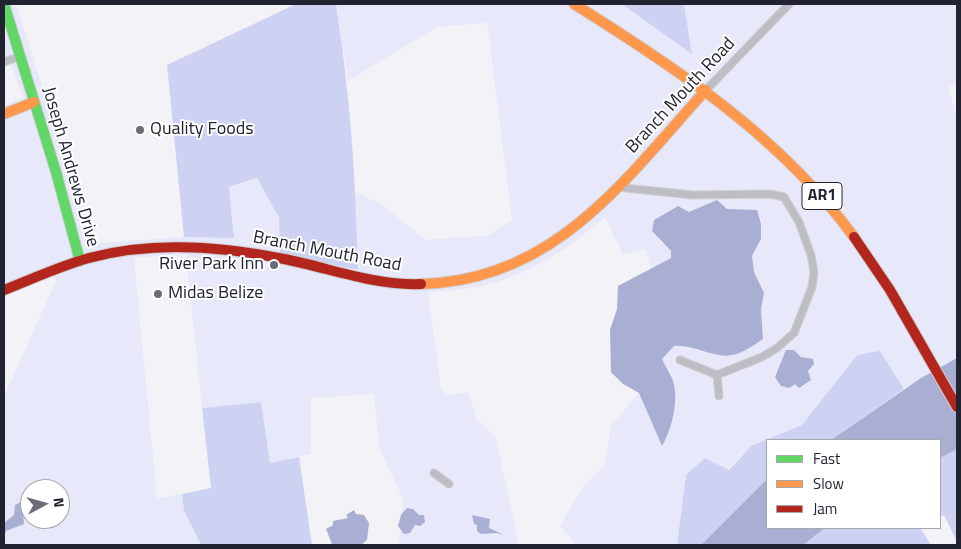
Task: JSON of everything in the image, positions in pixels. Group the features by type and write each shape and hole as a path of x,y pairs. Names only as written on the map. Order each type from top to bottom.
{"main road":[{"name":"Joseph Andrews Drive","path":"4,4 80,261 4,290"},
{"name":"AR1","path":"574,4 706,90 785,158 824,199 867,257 957,408"},
{"name":"Branch Mouth Road","path":"80,261 105,255 144,250 202,248 294,261 388,283 406,284 449,281 495,270 549,247 584,222 621,185 706,90"},
{"path":"4,114 34,102"}],"street":[{"name":"Branch Mouth Road","path":"706,90 789,4"},
{"path":"4,62 20,56"},
{"path":"621,185 625,188 684,194 770,194 784,197 799,222 814,272 812,287 794,333 777,348 717,375 680,360"},
{"path":"717,375 719,396"},
{"path":"434,473 450,484"}],"shaded area":[{"path":"4,4 16,4 56,130 84,235 94,243 184,237 234,237 229,187 257,178 279,218 280,252 358,270 356,192 384,206 426,240 489,235 512,220 487,23 437,27 348,81 336,4 622,4 692,53 684,4 957,4 957,85 948,86 957,120 957,358 904,389 880,352 857,355 802,425 751,446 682,514 677,545 572,545 574,542 560,526 582,488 605,464 611,426 639,393 649,412 673,382 662,359 674,346 684,345 731,356 763,339 761,309 764,293 754,272 752,256 761,239 757,210 689,212 678,206 654,220 659,240 671,251 671,258 651,269 646,249 623,255 605,217 559,252 507,279 465,289 428,292 441,389 448,395 469,392 476,418 496,438 519,545 399,545 403,499 379,447 374,394 311,398 311,454 270,463 261,402 202,408 186,254 134,258 157,498 182,494 184,511 201,545 4,545 4,396 56,281 50,268 4,284 4,106 23,97 11,65 4,67"},
{"path":"296,4 336,4 352,137 358,270 280,253 279,218 257,178 229,187 234,238 184,237 167,65"},
{"path":"622,4 684,4 692,54"},
{"path":"717,200 727,209 757,210 761,224 761,239 752,256 754,272 764,293 761,309 763,339 740,352 725,356 689,347 674,346 662,359 673,381 675,405 669,431 662,446 639,393 623,384 611,372 610,330 617,309 618,286 671,258 671,251 652,231 654,220 678,206 689,212"},
{"path":"786,350 794,350 801,357 813,359 814,364 808,371 811,380 799,388 795,384 789,388 781,386 775,377"},
{"path":"880,351 904,389 832,439 768,439 802,425 857,355"},
{"path":"957,358 957,449 941,457 941,439 832,439 921,378"},
{"path":"261,402 270,463 299,457 312,545 201,545 184,511 182,494 211,488 202,408"},
{"path":"766,440 766,480 701,545 677,545 686,475 705,458 729,470 751,446"},
{"path":"957,449 957,542 944,515 941,516 941,457"},
{"path":"766,480 766,529 824,529 803,545 701,545"},
{"path":"20,502 20,526 6,531 4,538 4,523 14,515 15,505"},
{"path":"407,508 413,509 419,515 424,515 425,522 420,526 415,525 410,533 404,534 398,526 401,515"},
{"path":"354,510 356,514 364,515 369,523 367,540 361,545 332,544 326,529 333,525 333,521 348,518 346,515"},
{"path":"472,515 490,519 489,528 504,535 497,533 481,534 477,531 477,525 474,524"},
{"path":"824,529 921,529 931,545 803,545"}],"traffic: fast":[{"path":"4,4 56,172 80,261"}],"traffic: slow":[{"path":"574,4 689,80 761,136 825,201 854,237"},
{"path":"421,284 468,278 511,265 549,245 616,190 706,90"},
{"path":"4,114 34,102"}],"traffic: jam":[{"path":"854,237 890,290 957,407"},
{"path":"4,290 89,258 137,249 162,247 211,248 236,251 284,259 370,279 404,284 421,284"}],"place":[{"name":"Quality Foods","path":"140,130"},
{"name":"River Park Inn","path":"274,265"},
{"name":"Midas Belize","path":"158,294"}]}
